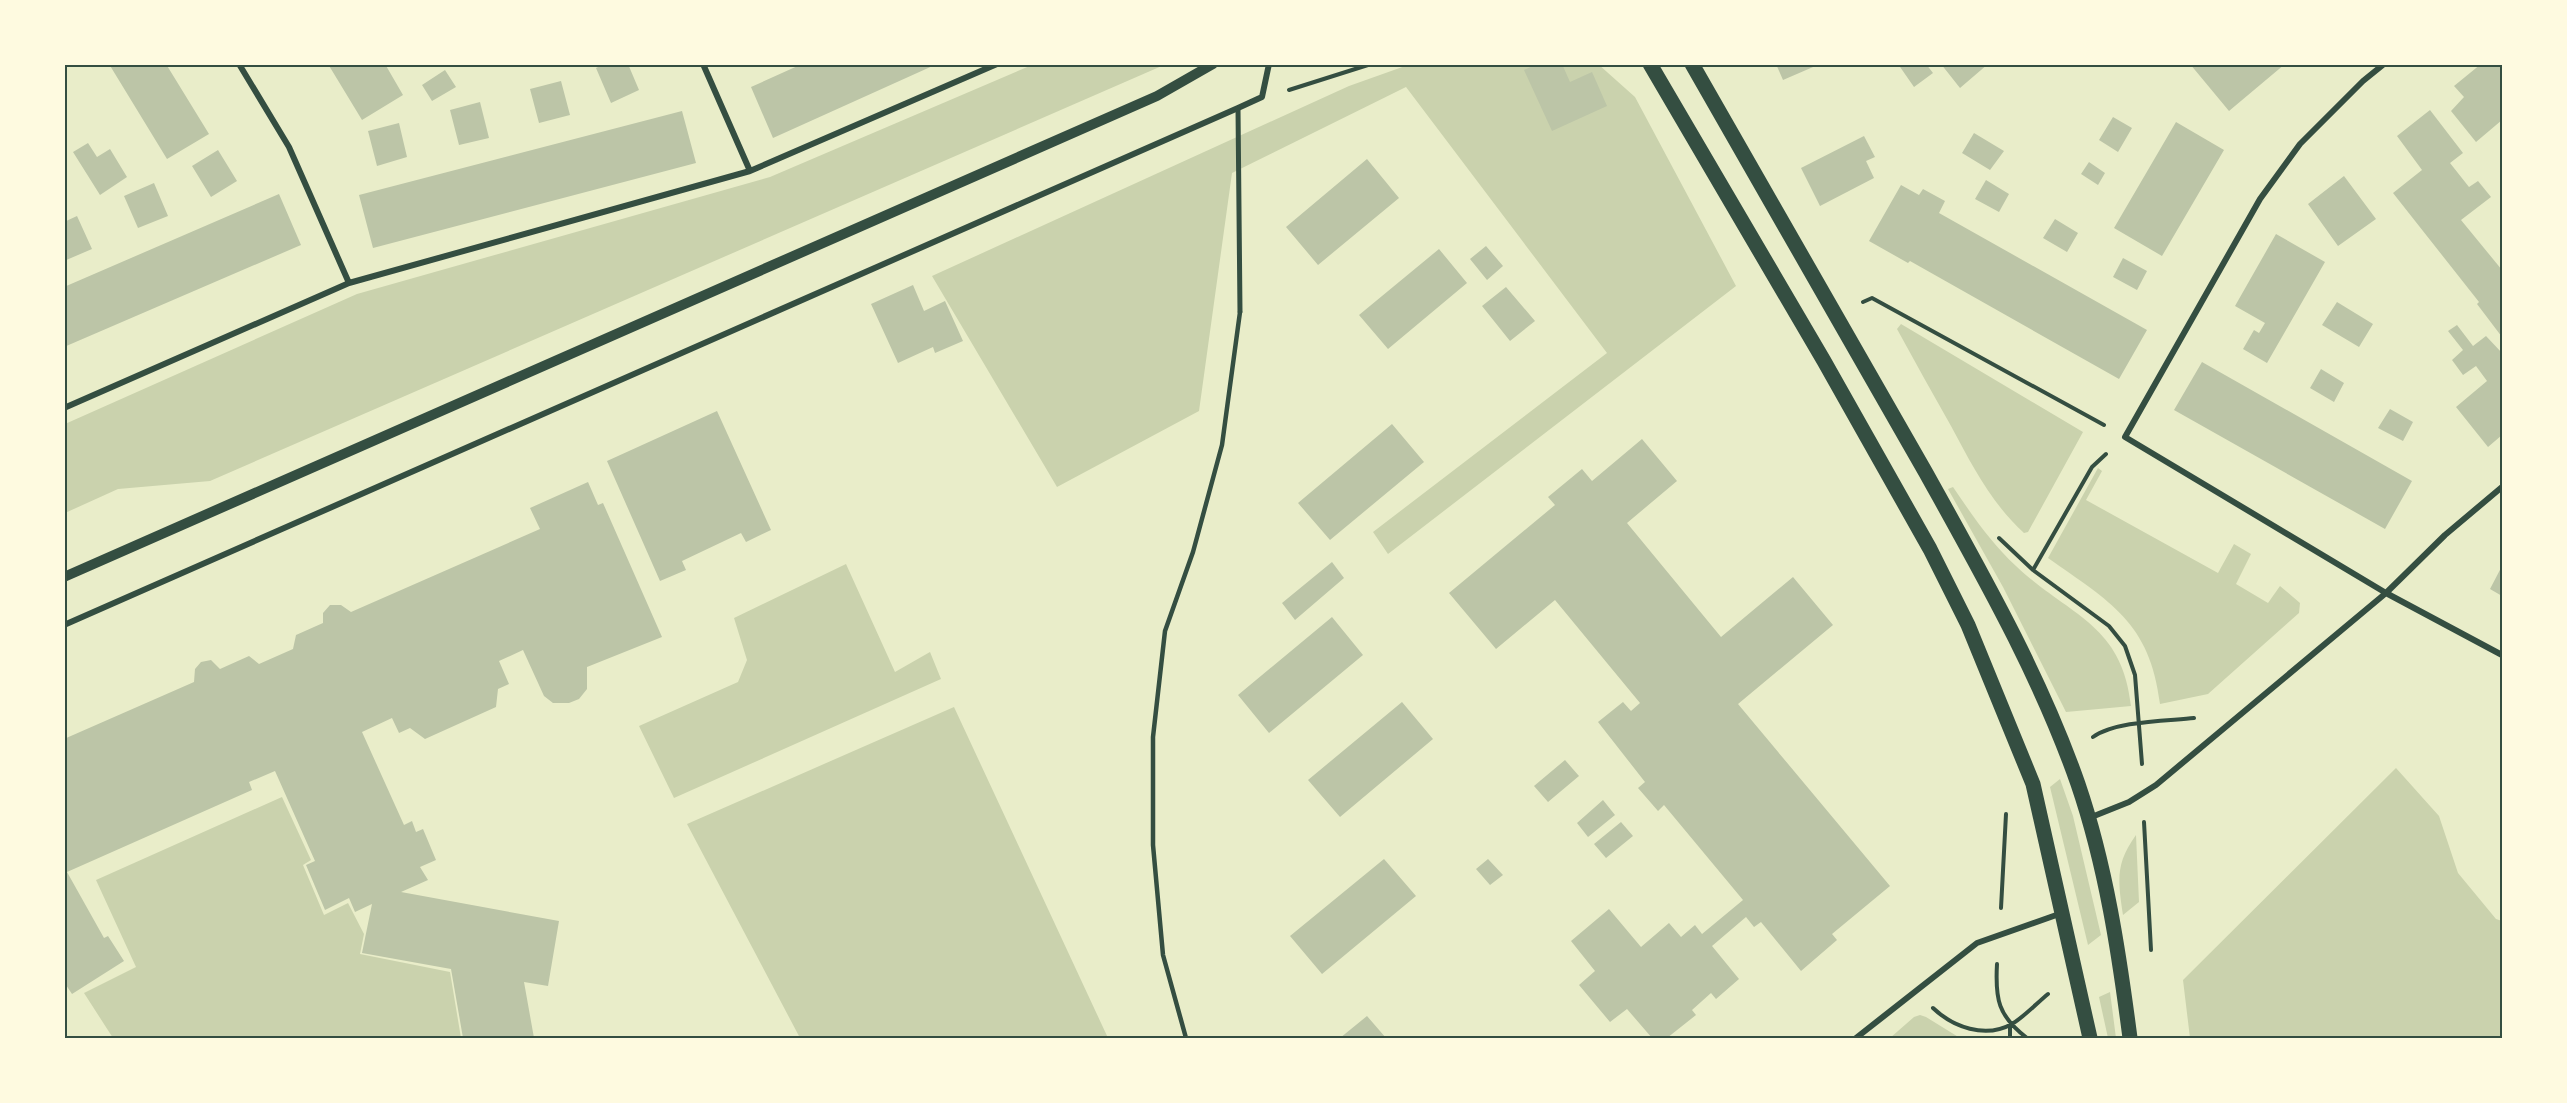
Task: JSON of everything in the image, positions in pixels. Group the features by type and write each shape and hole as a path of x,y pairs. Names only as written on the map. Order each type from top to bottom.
{"main road":[{"path":"1650,64 1824,361 1930,549 1968,625 2033,784 2090,1038"},
{"path":"1692,64 1853,343 2002,610 2068,757 2089,819 2115,939 2130,1038"}],"street":[{"path":"239,64 289,147 349,283"},
{"path":"703,64 750,171"},
{"path":"64,408 349,283 750,171 997,64"},
{"path":"64,577 1157,96 1214,64"},
{"path":"64,625 1262,97 1269,64"},
{"path":"2384,64 2363,81 2300,144 2260,199 2125,436 2386,593 2502,655"},
{"path":"1238,108 1240,312"},
{"path":"2089,819 2143,794 2386,593 2445,535 2502,487"},
{"path":"1856,1038 1977,943 1999,933 2062,913"}],"lane":[{"path":"1186,1038 1163,955 1153,845 1152,737 1165,631 1193,552 1222,445 1240,312"}],"path":[{"path":"1262,97 1371,64"},
{"path":"1860,304 1872,298 2125,436 2092,467 2033,570"},
{"path":"1991,530 2033,570 2109,626 2126,646 2135,675 2140,724 2152,957"},
{"path":"2068,757 2101,732 2140,724 2239,713"},
{"path":"2027,1038 2010,1025 1998,1001 1996,987 2006,804 2033,784"},
{"path":"1916,991 1937,1012 1962,1028 1991,1029 2010,1025"},
{"path":"2010,1025 2010,1038"}],"green space":[{"path":"1598,64 1635,97 1736,286 1388,554 1373,532 1607,353 1406,87 1232,173 1199,411 1057,487 932,276 1349,86 1408,65"},
{"path":"1032,65 1164,65 210,481 118,489 65,513 65,424 357,294 770,177"},
{"path":"1901,324 2083,432 2028,532 2024,533 2012,521 1983,483 1897,329"},
{"path":"2098,468 2102,471 2086,500 2218,573 2234,544 2251,554 2236,584 2268,603 2280,586 2300,603 2299,613 2208,694 2160,704 2155,676 2137,633 2108,602 2048,558"},
{"path":"1953,487 1982,528 2016,566 2105,638 2117,656 2126,678 2131,706 2066,712 2003,587 1948,489"},
{"path":"846,564 895,672 930,652 941,679 674,798 639,726 738,682 747,660 734,618"},
{"path":"954,707 1108,1038 800,1038 687,824"},
{"path":"2396,768 2439,816 2458,873 2496,919 2502,921 2502,1038 2190,1038 2183,980"},
{"path":"2060,779 2073,816 2101,935 2088,945 2050,787"},
{"path":"282,797 311,860 303,865 324,915 348,903 364,934 360,954 450,972 461,1038 113,1038 84,993 136,967 96,880"},
{"path":"2136,835 2139,902 2123,915 2119,882 2121,864"},
{"path":"2110,992 2116,1038 2108,1038 2099,997"},
{"path":"1920,1015 1960,1038 1890,1038 1914,1017"}],"building":[{"path":"109,64 166,64 209,134 167,159"},
{"path":"328,64 385,64 403,95 362,120"},
{"path":"604,64 628,64 639,90 611,103 596,68"},
{"path":"802,64 937,64 773,138 751,87"},
{"path":"1537,64 1562,64 1570,82 1592,72 1607,106 1552,131 1524,70"},
{"path":"1776,64 1820,64 1783,80"},
{"path":"1898,64 1926,64 1933,73 1914,87"},
{"path":"1941,64 1988,64 1960,88"},
{"path":"2190,64 2285,64 2229,111"},
{"path":"2481,64 2502,64 2502,120 2476,142 2451,111 2464,97 2454,86"},
{"path":"445,70 456,87 432,101 422,85"},
{"path":"561,81 570,115 539,123 530,89"},
{"path":"480,102 489,138 459,145 450,110"},
{"path":"2430,110 2463,153 2450,163 2469,187 2478,181 2491,197 2461,220 2502,270 2502,337 2477,304 2479,302 2393,193 2422,170 2397,136"},
{"path":"682,111 696,163 373,248 359,195"},
{"path":"2113,117 2132,128 2118,152 2099,140"},
{"path":"2176,122 2224,150 2162,256 2114,228"},
{"path":"399,123 407,157 377,166 368,131"},
{"path":"1974,133 2004,151 1990,170 1962,153"},
{"path":"1864,136 1875,157 1866,161 1874,178 1820,206 1801,168"},
{"path":"88,143 97,157 110,149 127,177 100,195 73,152"},
{"path":"218,150 237,181 211,197 192,166"},
{"path":"1367,159 1399,198 1318,265 1286,227"},
{"path":"2089,162 2105,173 2098,185 2081,174"},
{"path":"2344,176 2376,219 2338,246 2308,204"},
{"path":"1986,180 2009,194 1999,212 1975,199"},
{"path":"154,183 168,216 138,228 124,196"},
{"path":"1901,185 1919,195 1923,189 1945,201 1939,213 2147,330 2119,379 1910,261 1908,263 1869,241"},
{"path":"279,194 301,245 64,347 64,287"},
{"path":"77,216 92,249 64,261 64,222"},
{"path":"2055,219 2078,233 2067,252 2043,238"},
{"path":"2276,234 2325,262 2267,363 2243,349 2254,330 2259,333 2265,323 2235,306"},
{"path":"1486,246 1503,266 1487,280 1470,259"},
{"path":"1439,249 1467,283 1388,349 1359,315"},
{"path":"2123,258 2147,271 2137,290 2113,277"},
{"path":"913,285 924,311 945,301 963,341 935,353 933,347 898,363 871,304"},
{"path":"1506,287 1535,321 1510,341 1482,306"},
{"path":"2337,302 2373,324 2359,347 2322,325"},
{"path":"2457,325 2473,346 2486,336 2502,353 2502,435 2488,447 2456,407 2487,381 2476,366 2463,375 2452,360 2463,350 2448,331"},
{"path":"2202,362 2412,481 2385,529 2174,410"},
{"path":"2321,369 2344,383 2334,402 2310,388"},
{"path":"2390,409 2413,422 2403,441 2378,428"},
{"path":"717,411 771,530 746,542 741,533 682,561 686,570 660,581 607,461"},
{"path":"1392,424 1424,462 1330,540 1298,503"},
{"path":"1642,439 1677,481 1627,523 1721,637 1793,577 1833,625 1738,704 1890,886 1832,934 1837,940 1801,971 1761,922 1754,927 1746,917 1712,946 1739,979 1716,999 1711,993 1692,1010 1696,1015 1667,1038 1652,1038 1627,1009 1610,1022 1579,985 1595,971 1571,941 1609,909 1641,947 1669,923 1681,937 1695,925 1702,934 1743,900 1664,805 1658,811 1638,788 1645,782 1598,722 1623,702 1631,711 1640,703 1555,600 1496,649 1449,593 1555,505 1548,497 1582,469 1592,481"},
{"path":"588,482 598,505 603,503 662,637 587,667 587,689 579,699 569,703 553,703 544,696 523,650 499,661 509,684 498,689 496,707 425,739 410,728 399,733 392,718 362,732 404,825 412,821 416,832 423,829 436,860 420,867 428,880 401,892 559,921 548,986 524,982 534,1038 463,1038 451,969 362,953 372,904 355,912 349,898 325,910 306,865 315,861 275,771 249,782 252,790 67,872 104,938 108,936 124,961 72,994 64,982 64,739 194,682 195,669 201,662 211,660 220,669 249,656 259,664 293,649 296,635 323,623 323,613 330,605 341,605 351,612 540,529 530,508"},
{"path":"1332,562 1344,578 1295,620 1282,603"},
{"path":"2502,566 2502,596 2490,589"},
{"path":"1332,617 1363,655 1269,733 1238,695"},
{"path":"1402,702 1433,739 1340,817 1308,780"},
{"path":"1565,760 1579,776 1548,802 1534,786"},
{"path":"1603,800 1615,815 1588,837 1577,823"},
{"path":"1621,822 1633,836 1606,858 1594,844"},
{"path":"1384,859 1416,896 1322,974 1290,936"},
{"path":"1488,859 1503,875 1490,885 1476,869"},
{"path":"1367,1016 1386,1038 1340,1038"}]}
